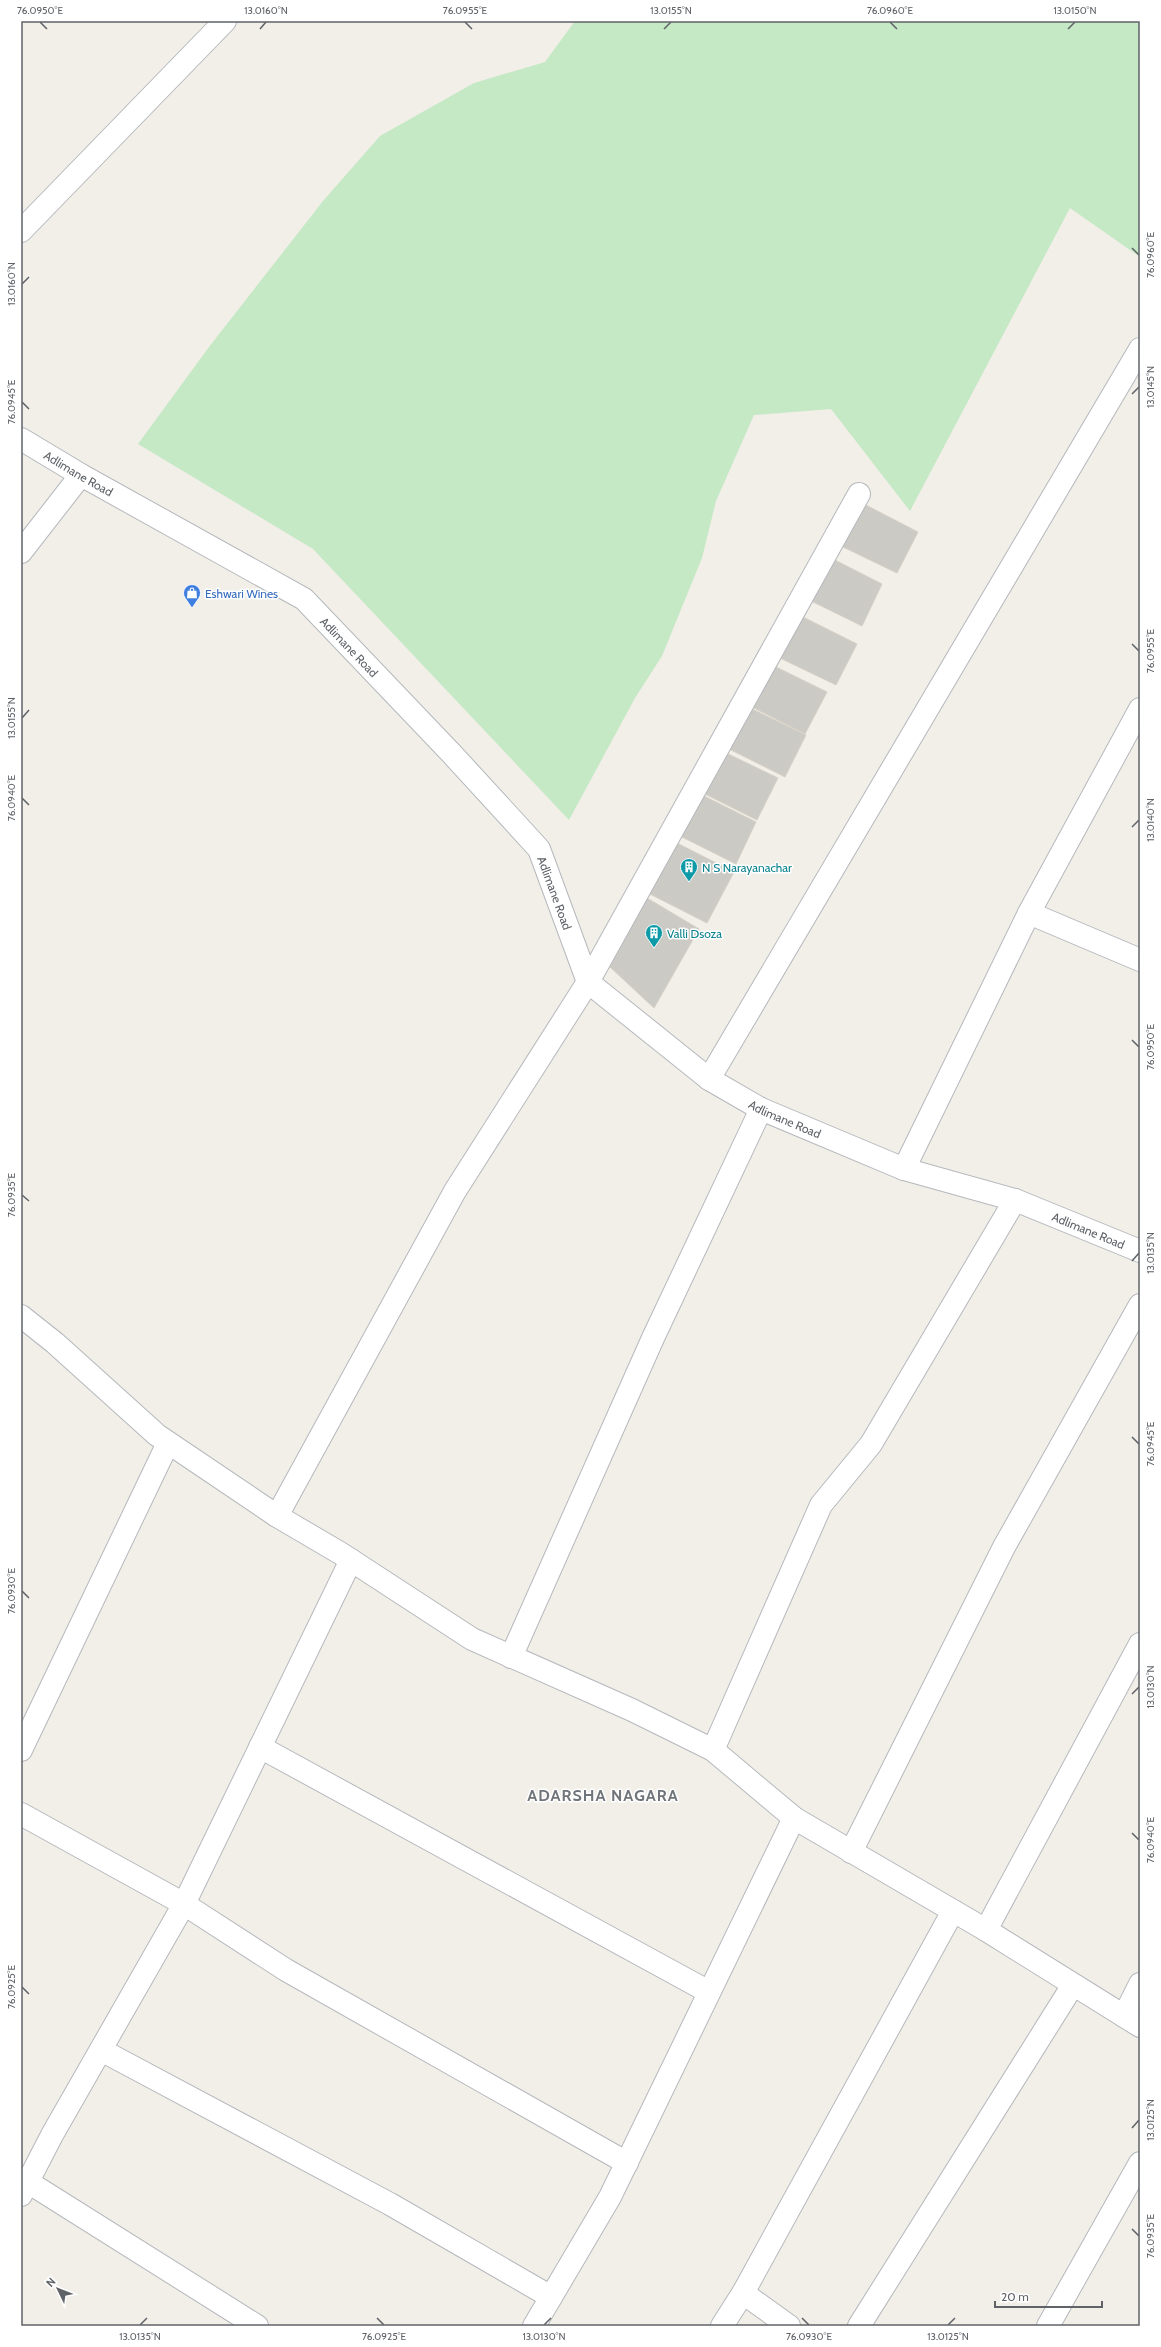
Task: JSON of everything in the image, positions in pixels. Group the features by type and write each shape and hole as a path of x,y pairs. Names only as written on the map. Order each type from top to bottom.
{"street":[{"path":"21,231 225,21"},
{"path":"709,1079 1140,349"},
{"name":"Adlimane Road","path":"21,439 81,475 304,600 452,754 539,849 588,982 709,1079 761,1109 904,1169 1015,1200 1140,1251"},
{"path":"21,552 81,475"},
{"path":"277,1516 455,1191 588,982 858,494"},
{"path":"904,1169 1029,913 1140,709"},
{"path":"1029,913 1140,960"},
{"path":"511,1657 653,1338 761,1109"},
{"path":"713,1750 821,1505 871,1444 1015,1200"},
{"path":"851,1852 1004,1547 1140,1305"},
{"path":"21,1316 56,1343 157,1435 168,1443 277,1516 351,1560 472,1639 632,1710 713,1750 794,1818 986,1930 1132,2021 1140,1984"},
{"path":"21,1750 168,1443"},
{"path":"257,2326 24,2188 184,1904 351,1560"},
{"path":"986,1930 1140,1644"},
{"path":"260,1747 709,1992"},
{"path":"21,1814 184,1904 286,1970 627,2163"},
{"path":"534,2326 610,2197 794,1818"},
{"path":"722,2326 743,2294 953,1911"},
{"path":"859,2326 1073,1985"},
{"path":"101,2050 390,2204 551,2297"},
{"path":"1048,2326 1140,2163"},
{"path":"743,2294 789,2326"}],"green space":[{"path":"575,21 1140,21 1140,257 1070,208 910,511 831,409 754,415 716,501 702,558 662,656 635,698 569,820 313,549 138,444 209,347 323,201 380,136 474,83 545,62"}],"building":[{"path":"862,503 918,532 897,573 841,546"},
{"path":"827,556 882,584 862,626 805,598"},
{"path":"801,616 857,644 836,685 780,658"},
{"path":"770,664 827,692 805,734 750,706"},
{"path":"750,708 806,735 785,777 729,749"},
{"path":"722,751 778,778 757,820 701,792"},
{"path":"700,794 756,822 736,864 680,836"},
{"name":"N S Narayanachar","path":"671,840 734,872 707,923 644,891"},
{"name":"Valli Dsoza","path":"647,898 699,929 654,1008 610,967"}],"place":[{"name":"Eshwari Wines","path":"192,608"},
{"name":"N S Narayanachar","path":"689,882"},
{"name":"Valli Dsoza","path":"654,948"}],"district":[{"name":"ADARSHA NAGARA","path":"603,1795"}]}
